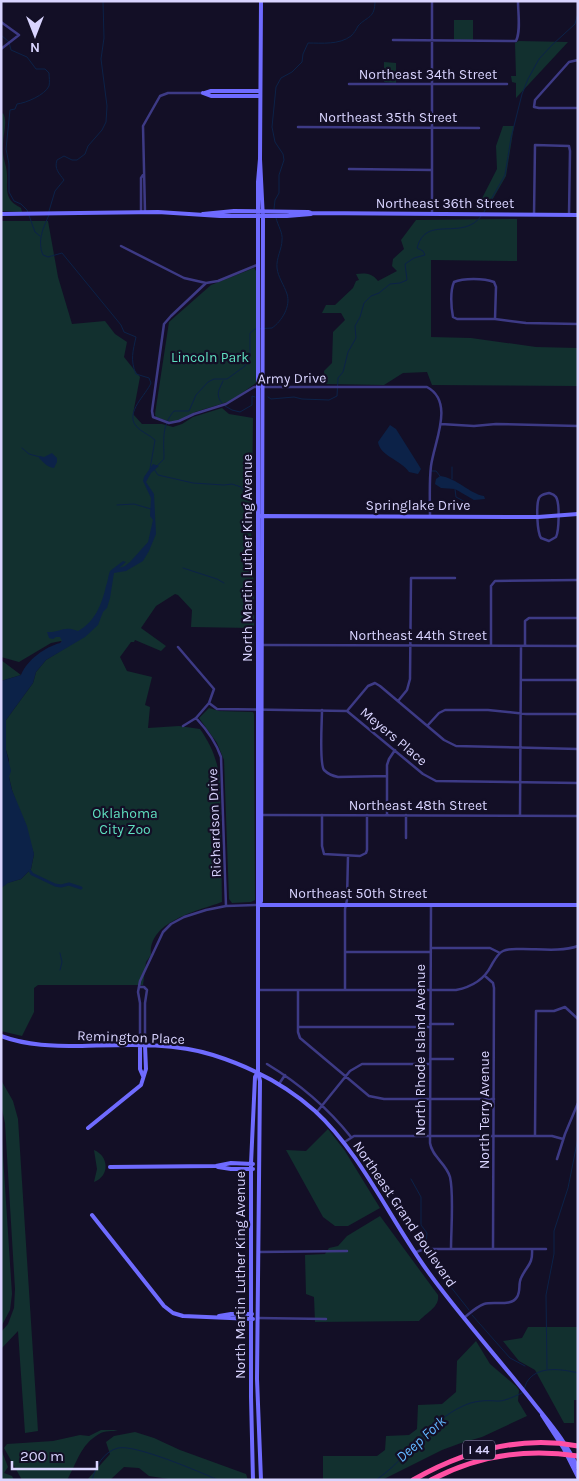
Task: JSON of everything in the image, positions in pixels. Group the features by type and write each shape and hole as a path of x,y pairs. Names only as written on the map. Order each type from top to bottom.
{"highway":[{"name":"I 44","path":"412,1480 451,1460 476,1451 513,1444 551,1443 576,1446"},
{"name":"I 44","path":"431,1480 462,1465 494,1456 520,1452 557,1452 578,1456"}],"main road":[{"name":"North Martin Luther King Avenue","path":"260,1 260,710 257,901 259,905 258,1072 260,1081 257,1399 261,1480"},
{"path":"204,93 211,91 260,94"},
{"name":"North Martin Luther King Avenue","path":"260,159 258,188 263,246 260,265"},
{"name":"Northeast 36th Street","path":"1,214 143,212 220,216 308,212 311,214 578,215"},
{"name":"Springlake Drive","path":"260,516 538,517 578,514"},
{"name":"Northeast 50th Street","path":"259,905 578,905"},
{"name":"Remington Place","path":"1,1036 20,1042 44,1045 143,1045 172,1047 199,1052 258,1072"},
{"path":"88,1128 136,1090 142,1082 146,1069 143,1045"},
{"name":"North Martin Luther King Avenue","path":"253,1480 252,1164 255,1077 258,1072"},
{"name":"Northeast Grand Boulevard","path":"258,1072 316,1112 343,1143 414,1253 464,1318 557,1431 578,1468"},
{"path":"110,1166 258,1164"},
{"path":"216,1166 231,1169 258,1169"},
{"path":"92,1215 167,1309 173,1313 183,1316 214,1317 231,1320 258,1318"},
{"path":"214,1317 230,1314 251,1314 258,1318"},
{"name":"Northeast Grand Boulevard","path":"538,1409 564,1449 578,1477"}],"street":[{"path":"432,1 432,214"},
{"path":"393,40 517,40 518,1"},
{"path":"1,22 19,35 1,49"},
{"path":"578,60 570,62 535,100 534,106 539,108 578,108"},
{"name":"Northeast 34th Street","path":"349,84 507,84"},
{"path":"143,212 141,178 143,175 143,126 160,96 168,93 204,93"},
{"name":"Northeast 35th Street","path":"298,127 479,128"},
{"path":"534,215 535,145 569,146 569,215"},
{"path":"349,169 432,170"},
{"path":"121,246 184,278 206,283 218,281 260,265"},
{"path":"495,319 496,287 494,282 489,280 461,280 454,282 452,312 457,320 495,319 532,324 578,324"},
{"name":"Army Drive","path":"206,283 164,324 152,411 153,417 169,423 226,404 254,387 380,388 422,386 431,389 437,396 442,412 431,466 430,516"},
{"path":"441,424 578,426"},
{"path":"549,493 557,498 558,516 558,534 553,540 545,540 539,535 540,497 549,493"},
{"path":"398,701 408,687 411,578 455,578"},
{"path":"491,645 492,584 497,580 578,580"},
{"path":"525,646 526,621 529,618 578,618"},
{"name":"Northeast 44th Street","path":"260,645 578,646"},
{"path":"520,816 521,646"},
{"path":"178,648 214,689 209,703 196,718 183,726"},
{"path":"520,680 578,680"},
{"path":"347,711 372,683 380,686 444,740 456,746 578,749"},
{"name":"Meyers Place","path":"209,703 211,706 221,710 347,711 423,774 436,781 578,782"},
{"path":"322,710 322,762 325,770 338,777 387,776"},
{"path":"428,726 439,713 445,710 578,714"},
{"name":"Richardson Drive","path":"196,718 218,747 221,758 226,906"},
{"path":"387,815 388,762 395,750"},
{"name":"Northeast 48th Street","path":"259,815 578,816"},
{"path":"322,815 322,846 324,854 327,856 360,856 366,853 368,815"},
{"path":"406,815 406,838"},
{"path":"345,990 348,856"},
{"name":"Northeast 50th Street","path":"139,987 142,974 149,964 154,949 163,932 171,924 184,917 226,906 259,905"},
{"name":"North Rhode Island Avenue","path":"431,905 429,1136 433,1153 444,1165 450,1180 450,1248"},
{"path":"258,990 456,990 476,983 485,976 500,953 506,950 565,949 578,946"},
{"path":"345,952 490,948 500,953"},
{"name":"North Terry Avenue","path":"485,976 493,983 494,988 493,1249"},
{"path":"139,987 144,987 147,990 143,1045 139,987"},
{"path":"298,990 298,1035 301,1040 375,1099 494,1099"},
{"path":"535,1136 536,1011 557,1011 563,1007 568,1009 578,1019"},
{"path":"298,1027 453,1024"},
{"path":"430,1059 453,1059"},
{"name":"Northeast Grand Boulevard","path":"267,1064 322,1105 351,1137"},
{"path":"316,1112 350,1071 362,1064 430,1064"},
{"path":"278,1085 284,1075"},
{"path":"557,1159 563,1139 576,1114 578,1103"},
{"path":"343,1143 354,1136 552,1136 563,1139"},
{"path":"414,1253 422,1249 450,1248 546,1249"},
{"path":"464,1318 483,1304 510,1302 516,1298 519,1293 521,1278 532,1262 532,1249"},
{"path":"258,1252 347,1251"},
{"path":"258,1318 326,1319"}],"green space":[{"path":"454,20 473,20 473,40 454,40"},
{"path":"519,41 568,42 516,98 516,83 512,82 511,76 516,76 515,43"},
{"path":"384,62 396,63 396,83 384,82"},
{"path":"3,113 5,124 3,156 7,174 7,191 10,200 21,208 22,212 1,211 1,115"},
{"path":"503,126 514,126 506,176 487,209 476,210 497,169 496,146"},
{"path":"517,219 517,261 431,260 431,337 471,338 536,347 578,348 578,386 432,385 427,372 403,373 384,385 325,384 324,371 332,363 333,332 345,320 341,313 322,313 326,305 335,305 353,288 356,281 359,280 356,274 368,274 378,281 397,271 392,266 393,259 404,249 401,240 416,220"},
{"name":"Oklahoma City Zoo","path":"1,221 48,221 58,277 72,324 105,321 115,334 127,342 124,357 140,377 133,414 142,424 162,424 173,427 193,417 222,408 229,414 253,418 251,566 254,582 254,626 252,628 191,627 192,610 175,594 156,606 141,628 166,646 161,651 135,640 131,642 120,657 127,671 152,677 145,705 150,707 148,728 179,726 200,729 214,754 220,782 222,902 176,919 157,934 152,943 151,955 146,962 143,985 38,985 34,988 34,1012 22,1036 1,1031 1,888 7,883 21,879 31,869 34,854 9,777 9,760 6,750 6,720 33,683 36,672 46,660 67,647 61,641 51,643 19,662 1,657"},
{"name":"Lincoln Park","path":"254,268 256,271 256,383 231,401 195,412 179,421 170,422 156,417 169,322 211,285"},
{"path":"1,660 21,675 1,681"},
{"path":"209,708 219,711 253,712 254,714 255,900 251,902 232,903 229,899 224,760 217,743 199,718"},
{"path":"1,1080 13,1101 18,1119 38,1431 25,1433 18,1331 1,1349 1,1332 8,1324 14,1308 15,1289 5,1123 1,1105"},
{"path":"1,1125 12,1294 10,1310 1,1327"},
{"path":"328,1129 345,1151 380,1208 348,1226 335,1226 323,1217 286,1150 306,1151"},
{"path":"94,1150 103,1157 106,1166 103,1175 94,1182 97,1169"},
{"path":"380,1216 438,1295 437,1303 419,1321 315,1322 314,1297 306,1294 305,1255 325,1254 329,1248 338,1246 347,1236"},
{"path":"528,1327 578,1327 578,1400 574,1400 574,1423 564,1423 535,1370 519,1361 503,1341 522,1338"},
{"path":"476,1341 490,1364 519,1390 518,1401 527,1416 482,1437 442,1450 382,1480 323,1480 323,1456 377,1456 385,1450 386,1436 409,1435 417,1429 418,1405 442,1404 456,1392 457,1361"},
{"path":"101,1430 118,1430 101,1433 87,1443 67,1480 22,1480 4,1448 7,1444 53,1441 80,1435 89,1436"},
{"path":"135,1432 246,1474 248,1480 175,1480 149,1476 139,1468 124,1467 110,1480 87,1480 110,1454 106,1442 114,1436"},
{"path":"1,1449 8,1467 4,1473 12,1476 14,1480 1,1480"}],"water":[{"path":"390,425 396,429 421,469 418,474 409,472 380,447 378,442"},
{"path":"52,453 57,458 54,468 47,466 39,458 40,456 44,457"},
{"path":"153,464 159,466 151,473 146,482 154,494 156,534 149,551 143,561 126,571 114,573 107,608 103,612 98,625 85,637 46,660 36,672 33,683 6,720 6,750 11,771 9,777 12,790 27,826 34,854 31,869 21,879 8,883 1,888 1,681 21,675 37,655 62,641 60,637 49,638 47,632 65,629 78,631 89,623 100,606 110,571 123,561 126,562 119,568 125,566 148,542 153,520 150,516 151,498 143,481"},
{"path":"440,476 446,477 484,496 485,499 474,500 455,489 441,488 435,484 436,479"}],"waterway":[{"path":"49,211 55,191 64,180 57,168 57,160 64,156 77,160 85,154 88,146 102,130 106,122 107,106 101,59 104,38 103,1"},
{"path":"274,209 275,200 279,193 279,175 284,160 283,154 275,142 272,127 276,87 281,78 292,72 302,62 308,43 336,42 351,36 358,26 372,14 375,1"},
{"path":"484,212 505,175 511,138 522,94 528,79 539,59 575,24 578,13"},
{"path":"1,35 9,42 11,50 27,57 36,69 45,69 49,73 49,86 44,92 30,100 17,104 15,109 10,110 6,149 9,164 9,192 14,201 21,204 27,210 35,232 40,236"},
{"path":"49,215 41,240 43,255 48,257 62,253 121,325 124,332 136,337 133,356 134,369 136,374 149,378 151,383 135,409 133,421 138,428 155,440 150,469"},
{"path":"268,397 271,399 294,397 329,400 337,396 338,378 343,372 348,352 356,338 355,326 364,303 371,296 379,293 390,284 407,280 405,264 414,258 425,255 423,251 417,248 422,238 428,232 465,227 474,223 482,215"},
{"path":"157,466 164,459 165,428 174,411 189,411 196,395 208,382 214,379 227,379 245,366 250,357 250,333 255,329 272,328 285,313 288,299 277,268 282,237 276,218"},
{"path":"222,403 218,395 223,381"},
{"path":"225,406 240,412 252,405 252,396 255,397"},
{"path":"22,448 29,454 40,457"},
{"path":"452,467 452,479"},
{"path":"154,469 158,475 193,483 232,484 241,487 246,496 251,496"},
{"path":"431,471 436,471 440,476"},
{"path":"455,489 456,497 471,505"},
{"path":"117,505 134,504 151,509"},
{"path":"183,568 224,583"},
{"path":"30,871 32,874 55,885 69,884 81,888"},
{"path":"60,953 62,962 60,970"},
{"path":"547,1369 546,1295 554,1254 554,1231 568,1188 578,1138"},
{"path":"411,1179 421,1197 421,1225 427,1233 426,1245"},
{"path":"427,1253 428,1258 469,1310"},
{"path":"472,1315 510,1358 525,1366"},
{"name":"Deep Fork","path":"376,1480 398,1462 439,1421 463,1406 479,1401 502,1401 516,1396 522,1393 528,1381 534,1375 545,1370 565,1370 578,1373"},
{"name":"Deep Fork","path":"92,1480 104,1456 118,1448 138,1450 152,1454 218,1480"}]}
